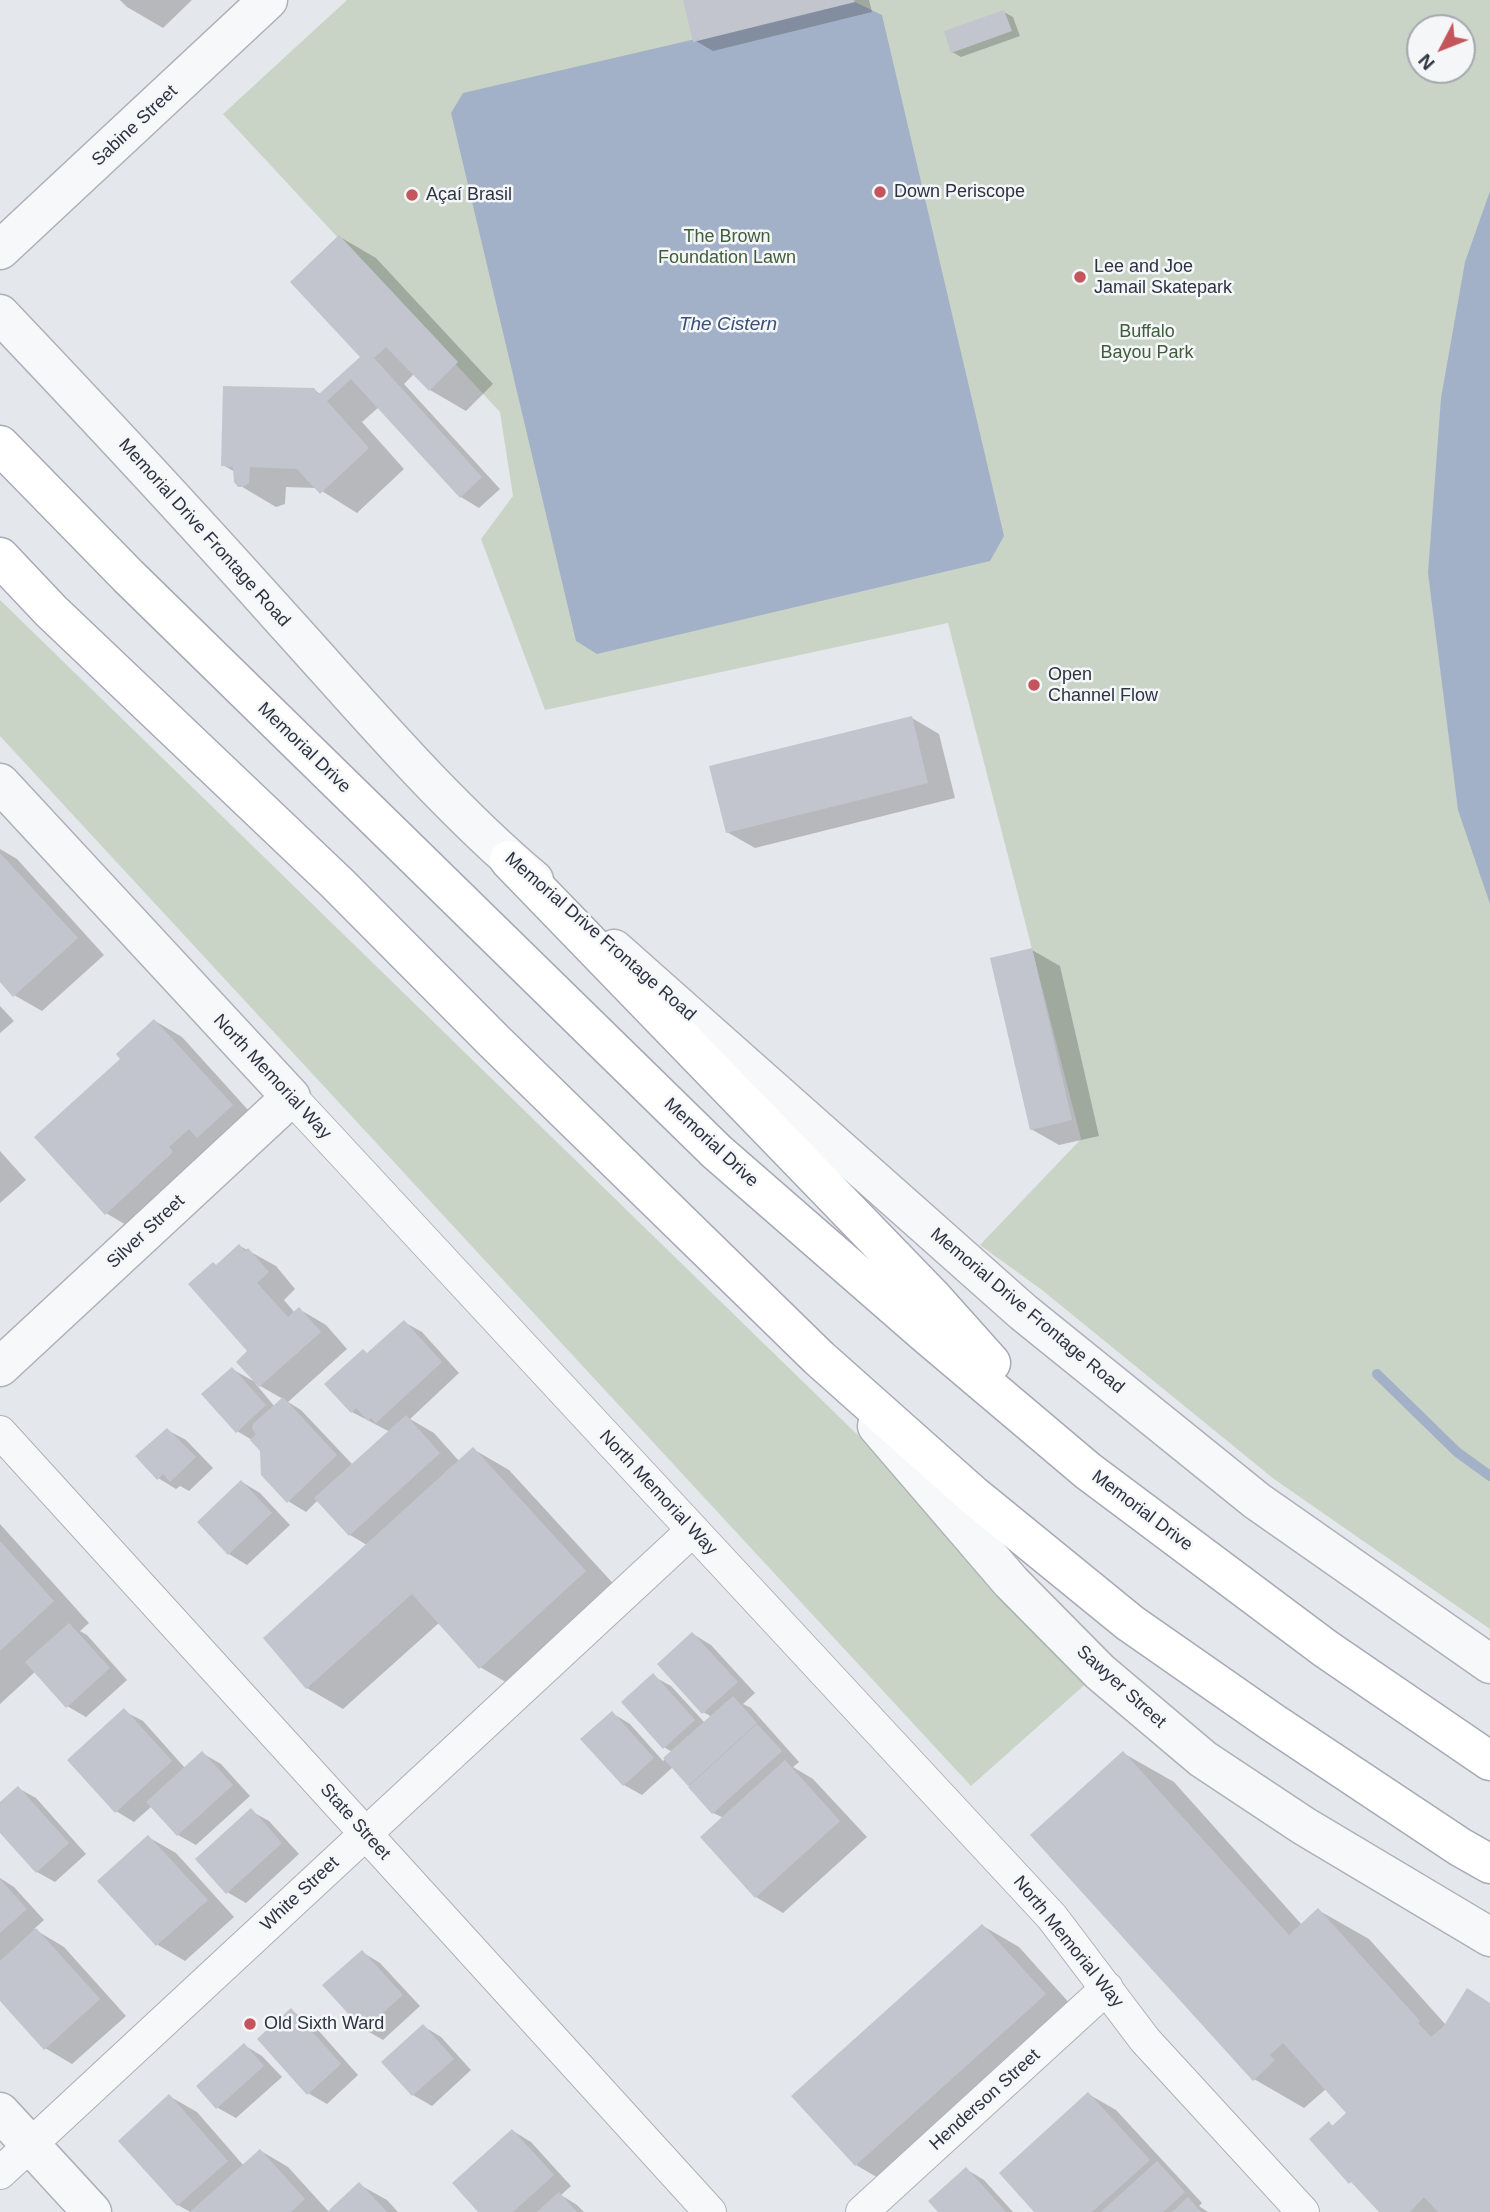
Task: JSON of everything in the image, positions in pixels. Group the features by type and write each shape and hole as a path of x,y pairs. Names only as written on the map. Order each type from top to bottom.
{"main road":[{"name":"Memorial Drive","path":"0,445 128,576 717,1152 1088,1471 1326,1649 1490,1761"},
{"path":"0,558 51,611 337,883 494,1041 819,1358 973,1495 1130,1623 1272,1722 1460,1847 1490,1864"},
{"path":"509,860 932,1297 1088,1471"}],"street":[{"name":"Sabine Street","path":"0,250 268,0"},
{"name":"Memorial Drive Frontage Road","path":"0,314 184,510 410,760 509,860 657,985 1023,1312 1258,1501 1490,1664"},
{"name":"North Memorial Way","path":"0,783 1052,1917 1145,2040 1303,2212"},
{"name":"Silver Street","path":"0,1367 291,1097"},
{"name":"Sawyer Street","path":"819,1358 1011,1582 1100,1672 1203,1759 1304,1826 1490,1937"},
{"name":"State Street","path":"0,1432 710,2212"},
{"name":"White Street","path":"0,2173 693,1531"},
{"name":"Henderson Street","path":"862,2212 1107,1989"},
{"path":"0,2112 92,2212"}],"green space":[{"name":"Buffalo Bayou Park","path":"347,0 1490,0 1490,1629 1274,1479 1042,1290 980,1245 1081,1139 948,623 545,710 481,539 513,496 500,412 223,114"},
{"path":"0,600 906,1482 1089,1681 971,1786 0,736"}],"water":[{"name":"The Cistern","path":"855,2 882,15 1004,536 990,561 597,654 576,641 451,113 463,93"},
{"path":"1490,191 1490,904 1458,810 1428,573 1441,398 1465,262"}],"building":[{"path":"683,0 854,0 855,2 693,42"},
{"path":"1004,10 1012,31 951,53 944,31"},
{"path":"339,235 458,362 429,391 386,347 374,358 482,477 460,498 351,379 327,401 369,448 320,494 297,469 250,467 249,483 238,487 234,482 233,467 221,466 223,386 314,388 319,394 360,357 290,282"},
{"path":"912,716 928,783 726,833 709,766"},
{"path":"0,853 78,938 13,997 0,982"},
{"path":"1032,948 1072,1120 1030,1130 990,958"},
{"path":"154,1019 233,1105 197,1138 189,1129 169,1147 173,1152 105,1215 34,1137 120,1059 116,1054"},
{"path":"239,1244 245,1251 248,1248 269,1272 257,1283 288,1317 299,1307 321,1332 259,1387 236,1362 247,1351 188,1284 213,1262 216,1265"},
{"path":"404,1320 442,1362 376,1423 371,1418 368,1421 356,1408 351,1413 324,1384 363,1349 367,1353"},
{"path":"232,1367 266,1405 236,1433 201,1394"},
{"path":"283,1397 337,1455 287,1503 261,1475 260,1451 250,1440 256,1434 252,1429 253,1424"},
{"path":"406,1415 440,1453 349,1536 314,1498"},
{"path":"167,1428 196,1457 170,1482 163,1474 157,1480 135,1456"},
{"path":"473,1447 586,1571 479,1669 412,1594 306,1689 263,1638"},
{"path":"241,1480 272,1513 228,1555 197,1522"},
{"path":"0,1541 54,1601 0,1651"},
{"path":"69,1623 110,1668 66,1708 25,1662"},
{"path":"692,1632 738,1682 702,1714 657,1664"},
{"path":"653,1673 695,1720 663,1749 621,1702"},
{"path":"733,1696 757,1723 688,1786 663,1758"},
{"path":"124,1708 172,1761 115,1813 67,1760"},
{"path":"612,1711 654,1758 623,1786 580,1739"},
{"path":"757,1724 782,1751 712,1814 688,1787"},
{"path":"202,1751 233,1785 177,1836 146,1802"},
{"path":"1123,1751 1289,1935 1318,1908 1420,2021 1418,2023 1431,2037 1443,2027 1467,1988 1490,2003 1490,2212 1438,2212 1424,2197 1410,2212 1379,2212 1351,2182 1349,2184 1309,2139 1329,2121 1332,2126 1346,2113 1283,2043 1270,2055 1275,2060 1253,2081 1030,1835"},
{"path":"785,1760 840,1821 755,1898 700,1837"},
{"path":"18,1786 69,1843 36,1873 0,1833 0,1802"},
{"path":"251,1808 282,1843 226,1894 195,1859"},
{"path":"148,1835 208,1900 156,1946 97,1881"},
{"path":"0,1879 27,1909 0,1933"},
{"path":"982,1924 1046,1994 855,2166 791,2096"},
{"path":"36,1928 100,1999 44,2050 0,2001 0,1961"},
{"path":"362,1950 403,1995 363,2030 322,1985"},
{"path":"291,2008 341,2064 307,2095 257,2039"},
{"path":"423,2024 454,2059 412,2096 381,2062"},
{"path":"244,2043 264,2066 216,2109 196,2086"},
{"path":"1088,2092 1150,2160 1092,2212 1034,2212 999,2173"},
{"path":"169,2094 228,2161 177,2206 118,2141"},
{"path":"512,2129 554,2175 513,2212 478,2212 452,2183"},
{"path":"260,2149 305,2199 291,2212 190,2212"},
{"path":"1157,2161 1185,2192 1163,2212 1101,2212"},
{"path":"966,2167 1006,2212 938,2212 928,2201"},
{"path":"359,2182 387,2212 327,2212"},
{"path":"559,2192 577,2212 537,2212"},
{"path":"1188,2197 1201,2212 1172,2212"}],"waterway":[{"path":"1377,1374 1457,1452 1490,1476"}],"place":[{"name":"Down Periscope","path":"880,192"},
{"name":"Açaí Brasil","path":"412,195"},
{"name":"Lee and Joe Jamail Skatepark","path":"1080,277"},
{"name":"Open Channel Flow","path":"1034,685"},
{"name":"Old Sixth Ward","path":"250,2024"}],"park label":[{"name":"The Brown Foundation Lawn","path":"727,247"}]}
